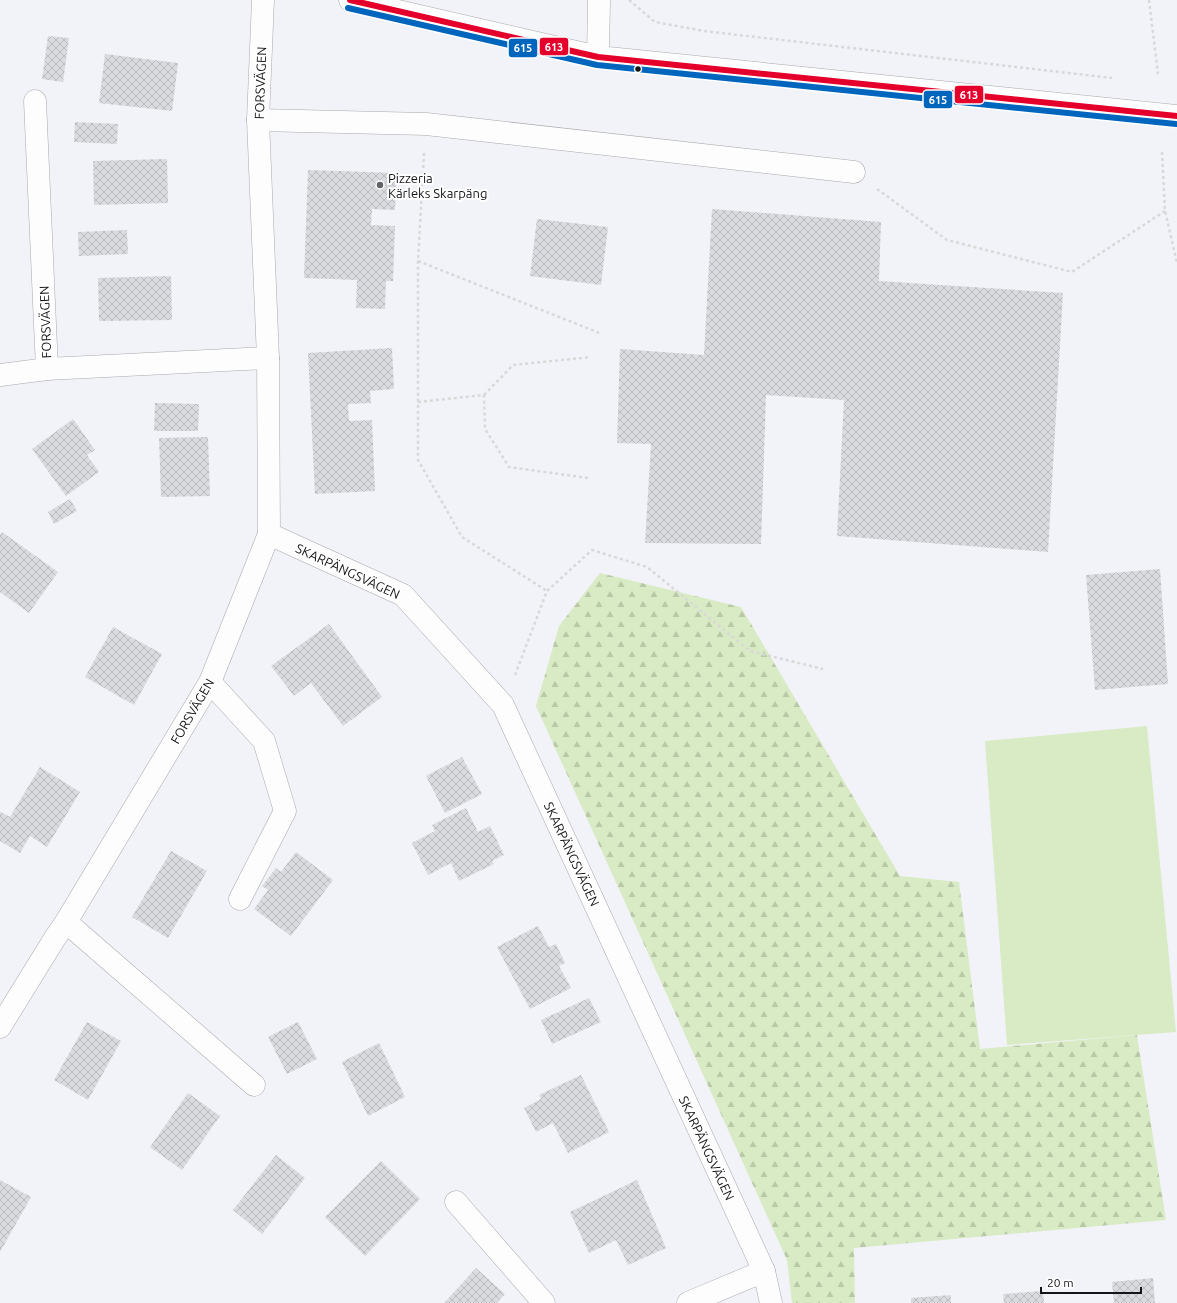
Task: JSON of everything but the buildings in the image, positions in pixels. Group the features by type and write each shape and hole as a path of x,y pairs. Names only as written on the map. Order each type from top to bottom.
{"street":[{"name":"FORSVÄGEN","path":"0,1027 66,922 210,682 269,534 268,358 258,120 263,0"},
{"path":"350,0 598,57 1177,116"},
{"path":"598,0 598,57"},
{"name":"FORSVÄGEN","path":"35,102 47,369 268,358"},
{"path":"258,120 426,124 854,172"},
{"path":"0,375 47,369"},
{"name":"SKARPÄNGSVÄGEN","path":"269,534 403,595 503,705 764,1271 772,1303"},
{"path":"210,682 264,742 285,811 240,899"},
{"path":"66,922 254,1084"},
{"path":"456,1202 544,1303"},
{"path":"688,1303 764,1271"}],"path":[{"path":"628,0 655,22 704,31 1114,78"},
{"path":"1149,0 1158,74"},
{"path":"426,124 418,261 418,460 462,537 547,591"},
{"path":"1162,152 1166,211 1177,263"},
{"path":"854,172 947,240 1072,272 1166,211"},
{"path":"418,261 602,334"},
{"path":"418,402 484,395 513,365 590,357"},
{"path":"484,395 485,429 509,466 588,478"},
{"path":"503,705 547,591 592,550 647,567 750,651 823,669"}],"green space":[{"path":"600,573 741,607 900,876 959,882 980,1049 1137,1035 1166,1220 854,1248 855,1303 792,1303 787,1260 536,706 559,626"},
{"path":"1147,726 1176,1032 1007,1045 985,741"}],"transit line":[{"name":"613","path":"350,0 598,57 1177,116"},
{"name":"615","path":"348,8 597,65 1176,124"}],"place":[{"name":"Pizzeria Kärleks Skarpäng","path":"380,185"}]}
